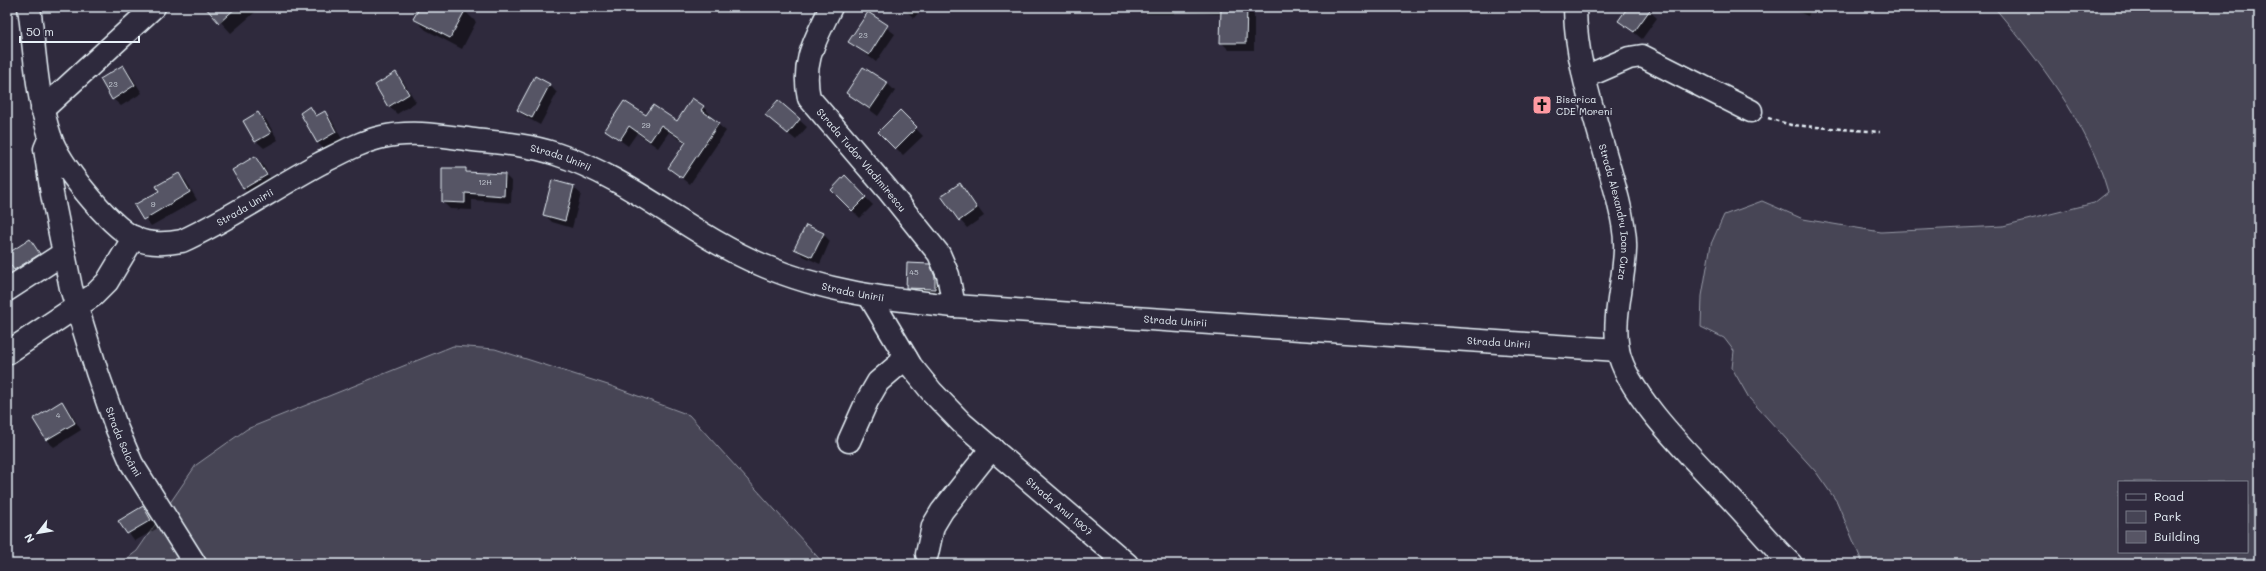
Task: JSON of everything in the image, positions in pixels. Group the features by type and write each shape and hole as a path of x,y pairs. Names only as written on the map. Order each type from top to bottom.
{"street":[{"name":"Strada Unirii","path":"29,7 42,110 50,137 57,153 108,218 134,237 146,242 165,244 182,241 300,174 357,145 382,137 426,134 530,146 558,154 588,166 622,184 730,250 762,265 834,290 870,297 954,306 1618,350"},
{"path":"42,110 154,7"},
{"name":"Strada Tudor Vladimirescu","path":"831,7 811,50 806,66 806,82 809,98 888,189 939,254 948,275 954,306"},
{"name":"Strada Alexandru Ioan Cuza","path":"1575,7 1577,42 1618,201 1624,230 1625,249 1616,327 1618,350"},
{"path":"1585,76 1629,58 1642,56 1751,111"},
{"name":"Strada Salcâmi","path":"50,137 45,149 46,159 64,253 77,308 115,422 132,464 195,564"},
{"path":"7,354 77,308 107,282 134,237"},
{"path":"7,290 64,253"},
{"name":"Strada Anul 1907","path":"870,297 906,358 932,392 962,423 1127,564"},
{"path":"1618,350 1628,377 1657,417 1791,564"},
{"path":"849,441 867,401 878,382 906,358"},
{"path":"927,554 933,526 942,510 992,448"}],"path":[{"path":"1751,111 1777,122 1791,125 1880,132"}],"green space":[{"path":"1994,7 2259,7 2259,564 1863,564 1837,502 1816,472 1749,398 1732,368 1734,351 1724,338 1701,327 1702,296 1711,244 1724,215 1762,201 1803,219 1881,232 2003,226 2094,203 2108,192 2088,142 2075,118 2028,48"},
{"path":"453,346 495,349 611,386 689,415 824,564 120,564 137,551 196,465 247,429"}],"building":[{"path":"205,7 237,7 219,23"},
{"path":"420,7 467,7 450,38 413,19"},
{"path":"1221,7 1247,7 1246,43 1220,43"},
{"path":"1628,7 1652,7 1634,32 1618,21"},
{"path":"868,12 888,25 869,55 848,42"},
{"path":"123,65 135,85 112,100 100,79"},
{"path":"863,67 888,83 870,109 846,93"},
{"path":"396,72 409,94 388,107 375,85"},
{"path":"535,76 550,84 532,118 517,110"},
{"path":"692,98 704,106 701,110 719,123 682,178 668,168 686,142 661,125 650,141 629,126 620,140 605,130 624,101 646,115 653,105 677,121"},
{"path":"778,100 800,119 788,134 765,115"},
{"path":"310,106 316,116 325,111 336,132 317,143 300,113"},
{"path":"900,110 917,127 895,149 878,132"},
{"path":"258,112 271,133 255,142 243,121"},
{"path":"255,156 267,175 243,189 232,170"},
{"path":"442,168 466,168 466,172 505,174 504,196 465,193 465,203 442,202"},
{"path":"179,173 190,192 143,220 134,205 159,191 156,186"},
{"path":"845,175 866,197 852,211 831,190"},
{"path":"552,180 574,186 565,221 543,215"},
{"path":"960,183 977,208 959,221 941,196"},
{"path":"806,225 824,233 812,257 794,249"},
{"path":"30,239 40,254 14,270 7,260 7,254"},
{"path":"907,263 930,264 935,277 935,289 906,288"},
{"path":"62,401 75,423 46,440 33,419"},
{"path":"143,506 151,520 127,534 118,521"}],"place":[{"name":"Biserica CDE Moreni","path":"1542,105"}]}
